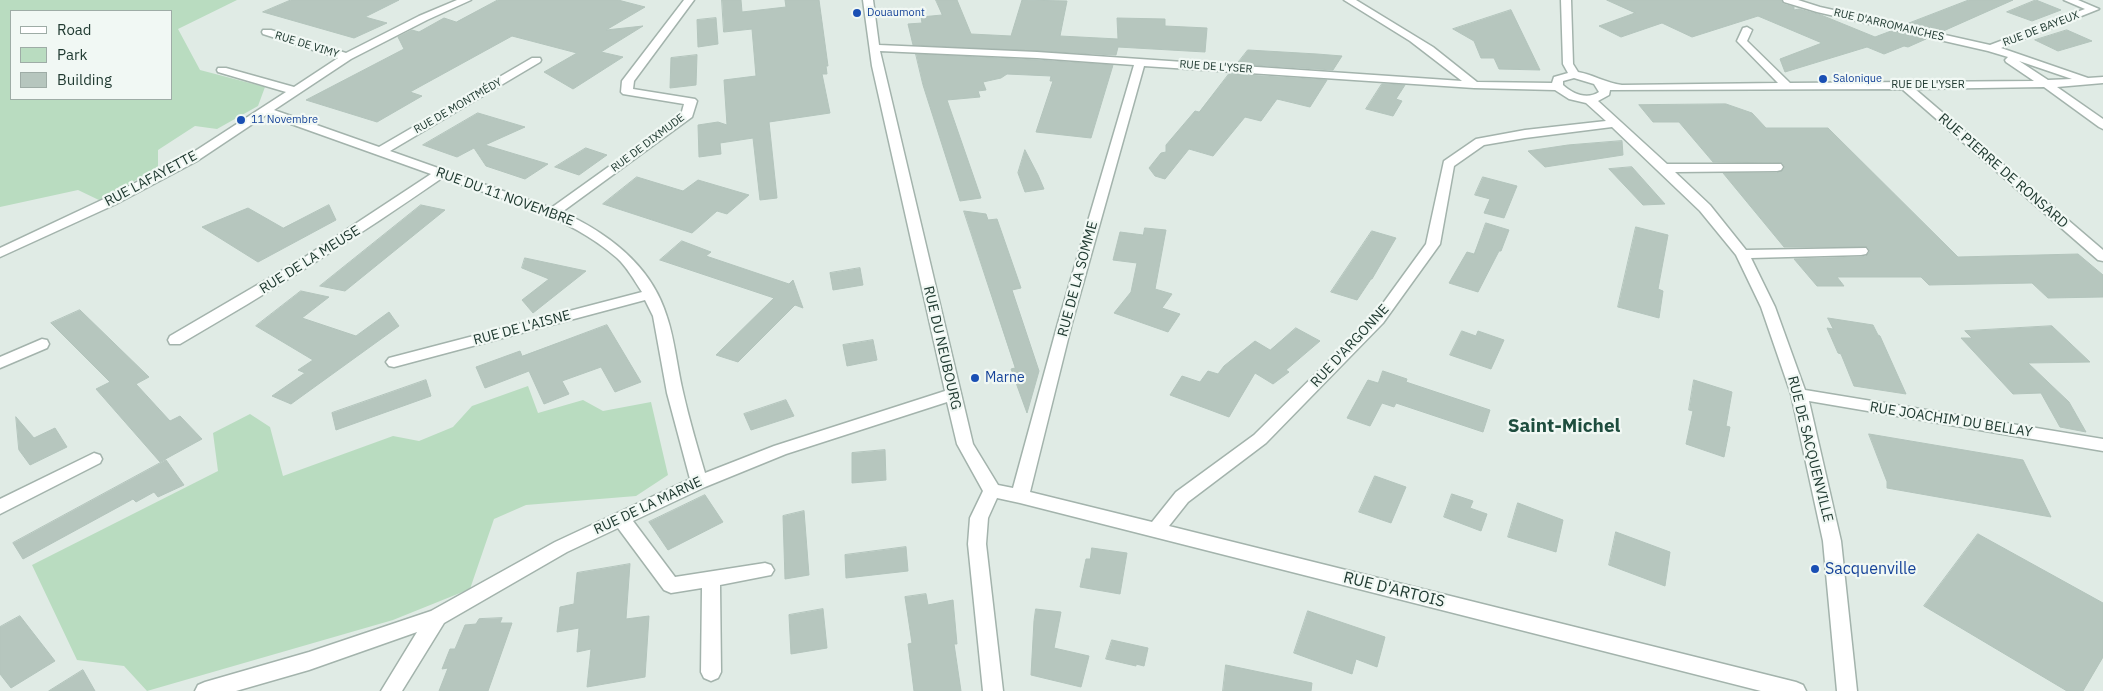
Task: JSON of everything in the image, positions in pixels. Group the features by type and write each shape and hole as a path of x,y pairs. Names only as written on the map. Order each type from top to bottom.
{"street":[{"name":"RUE LAFAYETTE","path":"0,253 111,201 193,158 347,57 423,18 466,0"},
{"name":"RUE DE DIXMUDE","path":"553,213 686,117 691,102 627,92 628,81 689,0"},
{"name":"RUE DU NEUBOURG","path":"868,0 874,48 965,444 992,491"},
{"path":"1349,0 1386,21 1449,62 1474,85"},
{"path":"1566,0 1568,64 1574,75 1558,79 1556,82 1558,88 1573,96 1589,99 1605,94 1603,86"},
{"name":"RUE D'ARROMANCHES","path":"1788,0 1817,9 1991,48"},
{"name":"RUE DE BAYEUX","path":"1991,48 2094,9 2069,0"},
{"path":"1747,30 1742,41 1786,85"},
{"name":"RUE DE VIMY","path":"267,32 347,57"},
{"name":"RUE DE L'YSER","path":"874,48 1140,62 1474,85 1558,88"},
{"path":"1991,48 2100,83"},
{"path":"1991,48 2103,125"},
{"name":"RUE DE MONTMÉDY","path":"380,152 536,60"},
{"name":"RUE DE LA SOMME","path":"1020,496 1065,322 1140,62"},
{"path":"222,70 295,91"},
{"name":"RUE DE L'YSER","path":"1574,75 1592,79 1603,86 1622,88 2100,83"},
{"name":"RUE PIERRE DE RONSARD","path":"1904,85 2103,256"},
{"name":"RUE DE SACQUENVILLE","path":"1589,99 1705,208 1742,254 1768,307 1799,394 1832,540 1847,691"},
{"name":"RUE DU 11 NOVEMBRE","path":"266,111 553,213 584,227 622,255 637,272 660,316 675,393 699,482"},
{"name":"RUE D'ARGONNE","path":"1156,530 1182,497 1260,438 1378,320 1433,244 1448,164 1480,142 1525,134 1615,123"},
{"path":"1664,168 1777,167"},
{"name":"RUE DE LA MEUSE","path":"176,340 262,291 384,213 440,173"},
{"path":"1742,254 1861,251"},
{"name":"RUE DE L'AISNE","path":"394,362 650,294"},
{"path":"0,363 42,344"},
{"name":"RUE DE LA MARNE","path":"391,691 437,616 561,547 699,482 780,450 953,394"},
{"name":"RUE JOACHIM DU BELLAY","path":"1799,394 2103,445"},
{"path":"0,507 94,459"},
{"path":"992,491 979,518 978,544 993,691"},
{"name":"RUE D'ARTOIS","path":"992,491 1020,496 1796,691"},
{"path":"621,519 671,585 765,570"},
{"path":"710,672 711,578"},
{"path":"205,691 309,661 437,616"}],"green space":[{"path":"0,0 237,0 178,29 200,70 265,87 258,106 217,129 195,126 158,150 158,167 101,201 78,190 0,207"},
{"path":"528,386 538,413 583,400 603,411 651,402 668,475 636,496 526,505 494,519 470,589 393,620 147,691 124,666 77,660 32,565 218,471 213,433 250,414 270,427 283,476 393,436 419,441 453,427 472,406"}],"building":[{"path":"291,0 399,0 365,17 387,23 354,38 263,12"},
{"path":"498,0 618,0 645,7 606,30 643,26 601,52 623,57 573,89 544,72 577,53 512,36 410,92 422,96 377,122 306,100 404,49 398,37 412,30 419,32 444,18 456,22"},
{"path":"722,0 741,0 742,12 786,7 785,0 819,0 828,66 826,66 827,74 822,74 830,113 769,122 777,198 760,200 753,138 720,143 721,154 699,157 698,125 718,122 727,125 724,80 756,76 752,29 724,32"},
{"path":"936,0 957,0 971,34 1011,36 1022,0 1067,1 1060,36 1118,39 1117,18 1165,19 1165,26 1207,28 1205,52 1118,47 1116,55 913,45 908,24 922,23 921,17 942,15"},
{"path":"1607,0 1781,0 1783,4 1794,7 1794,10 1799,9 1821,15 1875,37 1891,31 1926,39 1884,54 1867,47 1785,72 1780,59 1822,43 1758,16 1692,37 1662,23 1621,37 1599,26 1635,13"},
{"path":"1969,0 2013,0 1941,32 1907,24"},
{"path":"2036,0 2061,10 2032,21 2007,12"},
{"path":"1511,10 1540,70 1499,69 1494,58 1481,58 1474,41 1453,29"},
{"path":"716,18 718,44 698,47 697,20"},
{"path":"2067,30 2092,41 2058,51 2035,40"},
{"path":"1248,50 1342,56 1333,70 1237,64"},
{"path":"916,54 1113,65 1091,138 1036,132 1053,81 1050,81 1051,76 1007,74 1001,78 983,82 986,90 978,91 980,97 947,100 981,198 960,201 923,85"},
{"path":"697,55 696,85 670,88 671,58"},
{"path":"1229,74 1327,80 1310,107 1277,99 1261,121 1245,117 1213,156 1189,149 1165,179 1155,176 1149,168 1161,153 1166,152 1166,145 1195,111 1199,112"},
{"path":"1382,84 1405,85 1396,99 1402,101 1393,116 1366,109"},
{"path":"1726,104 1752,113 1766,128 1828,128 1958,257 2078,254 2103,275 2103,297 2048,298 2032,283 1929,285 1921,277 1837,277 1844,286 1817,286 1794,259 1861,257 1866,256 1870,252 1868,247 1784,247 1723,173 1777,173 1785,168 1783,163 1713,162 1679,122 1653,122 1639,105"},
{"path":"478,113 525,127 485,145 548,164 525,179 486,166 474,148 457,157 423,145"},
{"path":"1622,141 1623,155 1545,167 1528,151 1568,145"},
{"path":"586,148 607,155 579,175 555,167"},
{"path":"1025,150 1044,189 1025,192 1018,173"},
{"path":"1632,167 1665,204 1643,205 1609,169"},
{"path":"637,177 683,191 698,180 749,195 727,214 717,211 692,233 603,204"},
{"path":"1483,177 1517,186 1504,218 1484,213 1490,199 1475,195"},
{"path":"329,205 336,220 258,262 202,227 248,208 283,228"},
{"path":"421,205 445,210 345,291 320,286"},
{"path":"964,211 986,214 988,220 997,219 1021,288 1012,290 1039,371 1027,413 1011,369 1015,368"},
{"path":"1486,223 1509,230 1501,251 1499,251 1478,292 1449,283 1467,252 1474,254"},
{"path":"1636,227 1668,235 1658,289 1663,291 1659,318 1618,307"},
{"path":"1145,228 1166,230 1155,289 1172,294 1162,308 1180,314 1168,332 1114,313 1131,292 1137,263 1113,260 1120,232 1143,235"},
{"path":"1372,231 1396,238 1372,279 1357,300 1331,292"},
{"path":"682,241 711,252 706,256 789,284 793,280 803,308 795,305 738,362 716,355 774,298 660,260"},
{"path":"525,258 586,271 533,313 522,300 549,279 522,268"},
{"path":"860,268 863,285 833,290 830,273"},
{"path":"301,291 329,297 302,318 356,336 389,312 399,326 291,404 272,396 305,373 298,370 313,360 256,326"},
{"path":"80,310 149,377 136,384 170,421 180,416 202,439 160,462 96,389 110,382 51,323"},
{"path":"1828,318 1873,325 1880,336 1906,394 1854,386 1841,354 1838,353 1827,328 1833,329"},
{"path":"607,325 641,382 615,392 601,367 562,381 569,394 544,404 529,371 485,388 476,367 520,351 522,356"},
{"path":"2052,326 2090,362 2028,363 2069,402 2086,432 2060,427 2041,393 2013,394 1961,338 1972,338 1965,331"},
{"path":"1296,328 1320,341 1286,370 1289,372 1273,384 1255,373 1229,417 1170,395 1182,376 1200,382 1208,371 1218,374 1224,366 1255,341 1270,350"},
{"path":"1462,331 1476,336 1478,331 1504,340 1491,369 1450,355"},
{"path":"873,340 877,360 847,366 843,345"},
{"path":"1383,371 1407,379 1406,382 1490,410 1483,432 1396,403 1394,407 1382,403 1370,426 1347,418 1368,380 1378,383"},
{"path":"426,380 431,396 336,430 332,413"},
{"path":"1694,380 1732,392 1726,426 1730,427 1724,457 1686,444 1693,411 1689,410"},
{"path":"786,400 794,416 751,430 744,414"},
{"path":"16,417 34,438 55,428 67,447 30,465 19,450"},
{"path":"1869,434 2023,460 2051,517 1887,488 1887,482"},
{"path":"885,450 886,480 852,483 852,453"},
{"path":"166,460 184,485 158,497 154,492 136,502 133,499 23,559 13,543"},
{"path":"1375,476 1406,487 1391,523 1359,512"},
{"path":"1452,494 1473,501 1470,508 1487,514 1481,531 1444,517"},
{"path":"705,495 723,522 668,550 649,522"},
{"path":"1518,503 1563,520 1556,552 1508,537"},
{"path":"804,511 809,575 785,579 783,516"},
{"path":"1616,532 1670,552 1665,586 1609,565"},
{"path":"1978,534 2103,603 2103,657 2083,691 2067,691 1924,606"},
{"path":"906,547 908,571 846,578 845,555"},
{"path":"1092,548 1127,553 1120,594 1080,587 1086,559 1090,559"},
{"path":"630,564 626,619 649,616 645,677 587,687 591,649 577,652 579,628 557,632 560,607 574,604 577,573"},
{"path":"926,594 928,605 953,600 957,644 954,644 961,691 914,691 908,644 912,643 905,597"},
{"path":"823,609 827,648 791,654 789,615"},
{"path":"1036,609 1061,612 1054,648 1089,656 1081,687 1031,675"},
{"path":"1308,611 1385,637 1377,667 1356,659 1352,674 1294,653"},
{"path":"20,616 55,661 11,688 0,674 0,627"},
{"path":"502,618 500,623 512,623 488,691 439,691 448,668 442,669 450,649 455,649 465,625 476,624 479,619"},
{"path":"1112,640 1148,648 1144,666 1106,659"},
{"path":"1226,665 1312,683 1311,691 1223,691"},
{"path":"83,670 95,691 49,691"}],"place":[{"name":"Douaumont","path":"857,13"},
{"name":"Salonique","path":"1823,79"},
{"name":"11 Novembre","path":"241,120"},
{"name":"Marne","path":"975,378"},
{"name":"Sacquenville","path":"1815,569"}],"district":[{"name":"Saint-Michel","path":"1564,427"}]}
